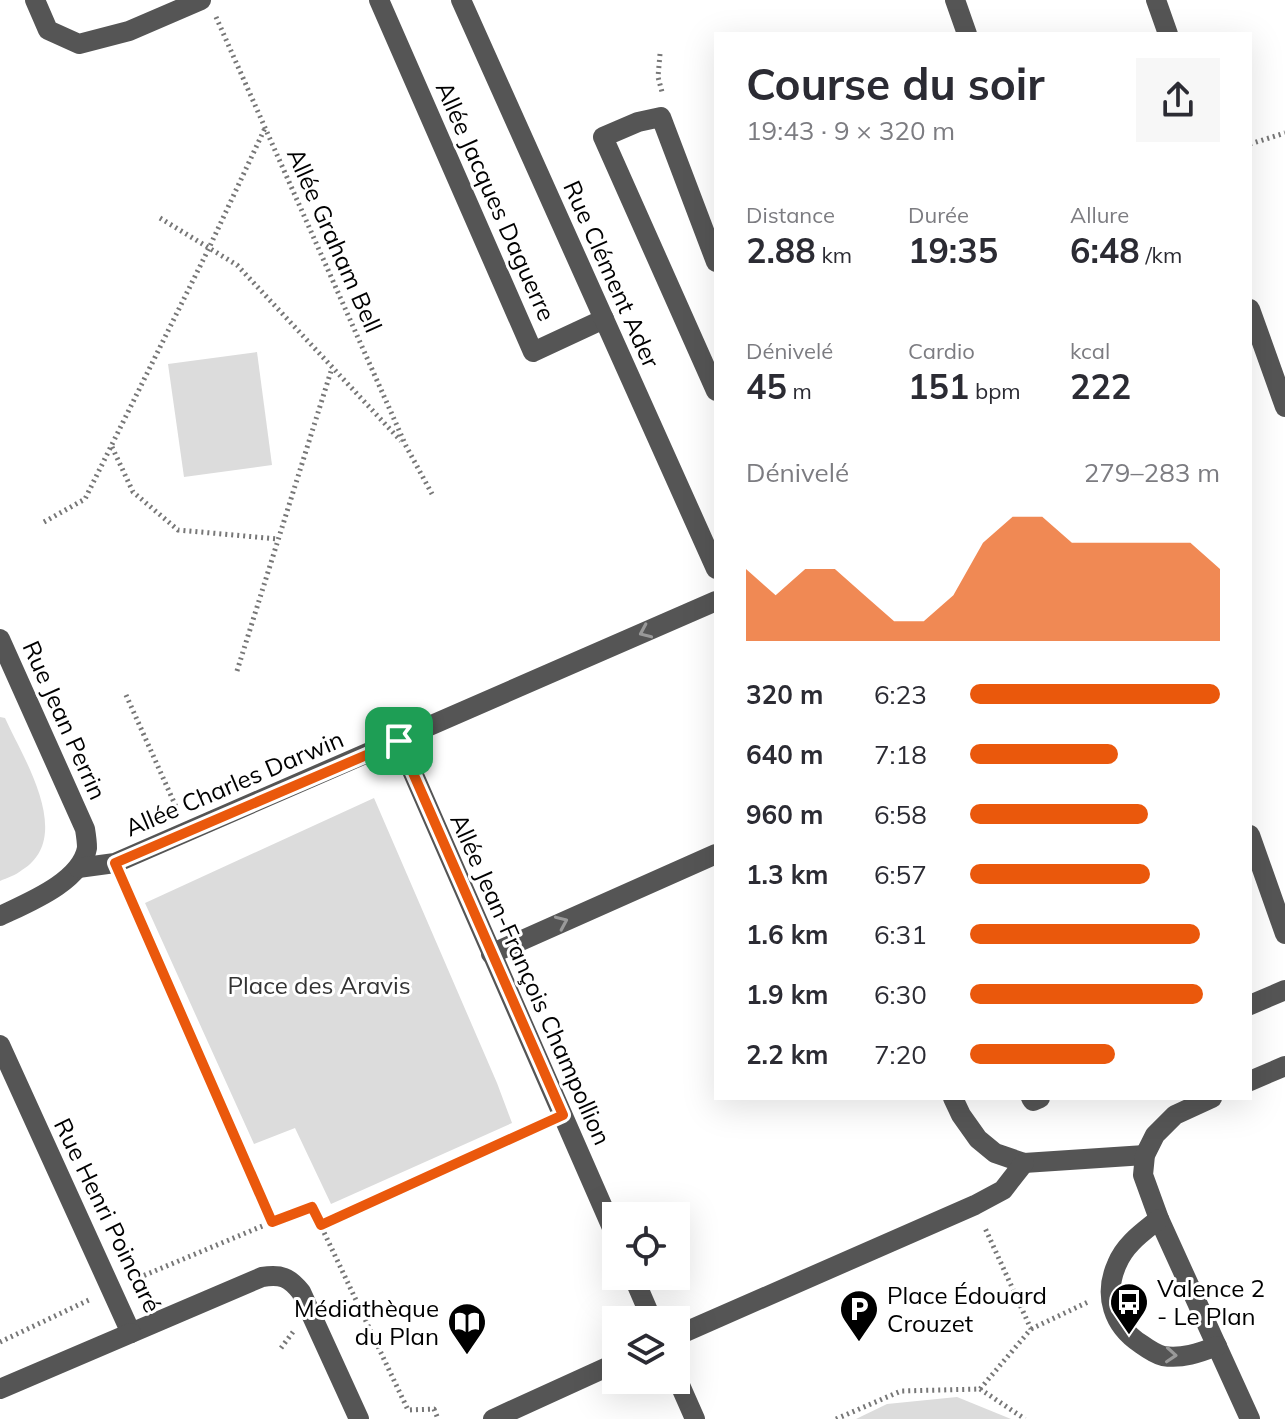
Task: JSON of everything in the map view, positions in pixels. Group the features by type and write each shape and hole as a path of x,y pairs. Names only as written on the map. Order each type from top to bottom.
{"street":[{"path":"35,0 48,30 79,44 208,7"},
{"name":"Allée Jacques Daguerre","path":"379,0 533,352 604,319"},
{"name":"Rue Clément Ader","path":"461,0 714,565"},
{"path":"955,0 966,32"},
{"path":"1156,0 1167,32"},
{"path":"714,257 661,117 638,122 603,137 714,387"},
{"path":"1252,315 1285,407"},
{"name":"Allée Charles Darwin","path":"78,868 115,863 714,602"},
{"name":"Rue Jean Perrin","path":"0,639 85,829 87,849 78,868"},
{"name":"Allée Jean-François Champollion","path":"399,741 602,1205"},
{"path":"1252,841 1285,934"},
{"path":"491,954 714,855"},
{"path":"0,916 60,884 78,868"},
{"path":"1252,1004 1285,990"},
{"name":"Rue Henri Poincaré","path":"0,1045 131,1333 262,1277 278,1274 292,1280 301,1292 359,1419"},
{"path":"1252,1080 1285,1066"},
{"path":"954,1100 978,1139 995,1153 1024,1163 1145,1155"},
{"path":"1208,1100 1175,1115 1155,1135 1145,1155 1143,1175 1159,1219 1250,1419"},
{"path":"690,1330 975,1205 1003,1190 1024,1163"},
{"path":"1159,1219 1129,1244 1117,1262 1112,1296 1118,1324 1129,1336 1160,1355 1193,1355 1217,1346"},
{"path":"0,1389 131,1333"},
{"path":"493,1419 602,1369"},
{"path":"684,1394 695,1419"}],"path":[{"name":"Allée Graham Bell","path":"208,7 266,127 406,446 432,494"},
{"path":"660,54 658,77 668,111 661,117"},
{"path":"44,522 85,499 266,127"},
{"path":"1252,143 1285,133"},
{"path":"160,218 237,265 406,446"},
{"path":"237,671 333,367"},
{"path":"111,446 133,492 178,530 278,539"},
{"path":"126,695 188,831"},
{"path":"115,863 272,1222 312,1207 408,1410 434,1409 438,1419"},
{"path":"321,1225 563,1115"},
{"path":"975,1205 1031,1329"},
{"path":"980,1389 1031,1329 1088,1302 1112,1296"},
{"path":"836,1419 901,1391 980,1389 1025,1419"}],"green space":[{"path":"257,352 272,465 184,477 168,364"},
{"path":"0,717 5,718 32,775 45,818 44,838 37,856 20,872 0,881"},
{"name":"Place des Aravis","path":"374,798 512,1123 331,1204 295,1128 254,1144 145,903"},
{"path":"957,1397 1011,1419 856,1419 887,1404"}],"place":[{"name":"Valence 2 - Le Plan","path":"1129,1336"},
{"name":"Place Édouard Crouzet","path":"859,1343"},
{"name":"Médiathèque du Plan","path":"467,1356"}],"route":[{"path":"399,741 563,1115 321,1225 312,1207 272,1222 115,863 399,741"}]}
